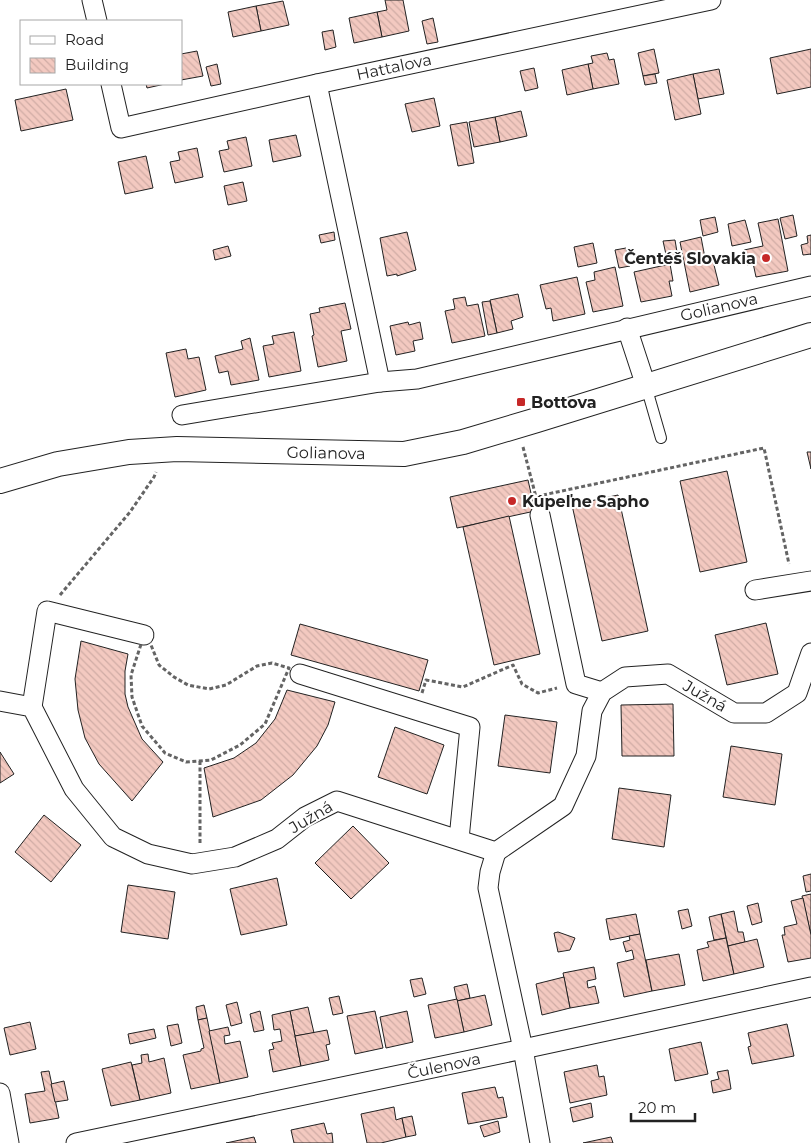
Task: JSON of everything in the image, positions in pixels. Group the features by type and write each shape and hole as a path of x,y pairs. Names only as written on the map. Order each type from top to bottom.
{"street":[{"path":"92,0 97,20"},
{"name":"Hattalova","path":"111,85 121,128 711,0"},
{"path":"317,84 380,382"},
{"name":"Golianova","path":"182,415 380,382 417,380 628,328 811,286"},
{"path":"628,328 646,386"},
{"name":"Golianova","path":"0,481 58,464 129,452 177,449 404,454 462,442 811,335"},
{"path":"540,515 576,684 602,692 592,711 586,756 563,806 496,852 490,872 488,888 523,1049 540,1143"},
{"path":"755,590 802,582"},
{"path":"0,701 32,708 47,611 144,635"},
{"name":"Južná","path":"602,692 625,677 668,674 734,713 766,712 797,693 811,653"},
{"path":"300,674 470,727 459,839"},
{"name":"Južná","path":"32,708 74,789 113,837 148,854 192,864 235,857 277,838 305,817 336,801 496,852"},
{"name":"Čulenova","path":"76,1143 811,987"},
{"path":"0,1093 9,1143"}],"lane":[{"path":"646,386 661,438"}],"path":[{"path":"522,441 540,515"},
{"path":"536,496 764,448 802,582"},
{"path":"47,611 130,512 154,477 158,466"},
{"path":"144,635 159,665 188,685 209,689 226,685 257,666 272,663 289,668 265,724 240,745 211,760 186,762 166,753 142,726 132,697 131,675 144,635"},
{"path":"417,710 426,680 463,687 512,666 522,684 538,693 576,684"},
{"path":"200,761 201,863"}],"building":[{"path":"385,0 403,0 409,31 382,37 377,12 387,10"},
{"path":"283,1 289,25 261,31 256,6"},
{"path":"256,6 261,31 233,37 228,12"},
{"path":"377,12 382,37 354,43 349,18"},
{"path":"433,18 438,42 427,44 422,21"},
{"path":"333,30 336,47 325,50 322,32"},
{"path":"654,49 659,73 643,76 638,53"},
{"path":"811,49 811,87 777,94 770,58"},
{"path":"197,51 203,76 182,80 182,54"},
{"path":"607,53 609,60 614,59 619,84 593,89 588,64 593,63 591,56"},
{"path":"217,64 221,84 211,86 206,67"},
{"path":"588,64 593,89 567,95 562,70"},
{"path":"534,68 538,88 525,91 520,71"},
{"path":"719,69 724,94 698,99 693,74"},
{"path":"655,74 657,83 645,85 643,76"},
{"path":"693,74 701,114 675,120 667,80"},
{"path":"146,85 160,85 147,88"},
{"path":"66,89 73,120 21,131 15,100"},
{"path":"434,98 440,126 412,132 405,104"},
{"path":"521,111 527,136 500,142 495,117"},
{"path":"495,117 500,142 474,147 469,122"},
{"path":"467,122 474,163 458,166 450,125"},
{"path":"296,135 301,156 273,162 269,140"},
{"path":"246,137 252,166 224,172 219,151 229,149 227,141"},
{"path":"197,148 203,177 175,183 170,162 180,160 178,152"},
{"path":"146,156 153,188 125,194 118,162"},
{"path":"243,182 247,201 228,205 224,186"},
{"path":"793,215 797,236 785,239 780,218"},
{"path":"715,217 718,232 703,236 700,220"},
{"path":"778,219 788,271 756,277 753,263 747,265 744,250 763,246 758,223"},
{"path":"745,220 751,242 732,246 728,224"},
{"path":"334,232 335,240 321,243 319,235"},
{"path":"407,232 416,270 397,276 397,274 387,276 380,238"},
{"path":"811,235 811,254 803,255 801,245 808,243 807,236"},
{"path":"701,237 705,258 712,257 719,285 690,292 680,242"},
{"path":"675,240 678,258 667,259 663,241"},
{"path":"593,243 597,263 578,267 574,247"},
{"path":"228,246 231,256 215,260 213,250"},
{"path":"626,248 630,266 619,268 615,250"},
{"path":"670,264 673,281 669,281 672,296 641,302 634,272"},
{"path":"615,267 623,306 593,312 586,282 595,280 594,272"},
{"path":"577,277 585,314 553,321 551,308 546,309 540,285"},
{"path":"518,294 523,317 511,321 513,329 497,333 490,300"},
{"path":"465,297 467,306 478,304 485,336 452,343 445,311 455,309 453,299"},
{"path":"490,301 497,333 488,335 482,302"},
{"path":"345,303 351,329 341,331 347,361 318,367 310,314 320,312 319,308"},
{"path":"408,322 409,325 420,322 423,339 413,341 415,351 396,355 390,326"},
{"path":"294,332 301,371 269,377 263,346 274,344 272,336"},
{"path":"250,338 259,380 231,385 228,371 219,373 215,356 243,349 241,341"},
{"path":"186,349 188,359 199,357 206,390 175,397 166,353"},
{"path":"807,452 811,452 811,469"},
{"path":"727,471 747,562 700,572 680,481"},
{"path":"528,480 535,511 457,528 450,497"},
{"path":"618,495 648,631 602,641 572,505"},
{"path":"509,516 540,654 494,665 463,527"},
{"path":"766,623 778,674 727,685 715,635"},
{"path":"300,624 428,660 419,691 291,655"},
{"path":"81,641 128,654 125,671 125,694 128,707 142,739 163,762 132,801 99,764 85,738 78,710 75,679"},
{"path":"287,690 335,702 328,725 317,746 293,775 261,800 213,817 204,768 234,758 256,743 275,719"},
{"path":"673,704 674,756 622,756 621,705"},
{"path":"505,715 557,722 550,773 498,766"},
{"path":"395,727 444,745 427,794 378,777"},
{"path":"731,746 782,754 775,805 723,797"},
{"path":"0,752 14,774 0,783"},
{"path":"619,788 671,795 664,847 612,839"},
{"path":"44,815 81,845 51,882 15,852"},
{"path":"353,826 389,863 351,899 315,863"},
{"path":"811,874 811,891 806,892 803,876"},
{"path":"277,878 287,925 241,935 230,889"},
{"path":"128,885 175,892 168,939 121,932"},
{"path":"811,894 811,935 802,896"},
{"path":"803,898 811,935 811,958 788,962 782,935 785,935 784,927 797,924 791,901"},
{"path":"758,903 762,922 752,925 747,906"},
{"path":"688,909 692,926 682,929 678,911"},
{"path":"734,911 738,932 743,932 745,942 728,946 721,914"},
{"path":"636,914 640,934 610,940 606,919"},
{"path":"721,914 726,938 714,940 709,917"},
{"path":"558,932 575,938 570,950 558,952 554,933"},
{"path":"640,934 652,991 624,997 617,963 634,959 632,950 626,952 623,942 630,940 629,936"},
{"path":"726,938 734,974 703,981 697,950 709,947 707,942"},
{"path":"757,939 764,967 734,974 728,946"},
{"path":"679,954 685,985 652,991 646,960"},
{"path":"594,967 596,979 587,981 588,988 595,986 599,1003 570,1008 563,973"},
{"path":"564,977 570,1008 542,1015 536,984"},
{"path":"422,978 426,994 414,997 410,980"},
{"path":"467,984 470,998 457,1001 454,987"},
{"path":"485,995 492,1025 464,1032 457,1001"},
{"path":"339,996 343,1013 333,1015 329,998"},
{"path":"457,999 464,1032 435,1038 428,1005"},
{"path":"237,1002 242,1023 231,1026 226,1005"},
{"path":"204,1005 207,1018 198,1020 196,1007"},
{"path":"308,1007 314,1033 295,1036 290,1011"},
{"path":"260,1011 264,1030 254,1032 250,1014"},
{"path":"290,1011 301,1066 273,1072 269,1050 274,1049 272,1043 282,1041 280,1029 274,1030 272,1015"},
{"path":"375,1011 383,1048 355,1054 347,1016"},
{"path":"407,1011 413,1042 386,1048 380,1017"},
{"path":"207,1018 220,1083 191,1089 183,1055 201,1051 204,1048 198,1020"},
{"path":"30,1022 36,1049 10,1055 4,1028"},
{"path":"178,1024 182,1043 171,1046 167,1026"},
{"path":"787,1024 794,1056 752,1064 748,1047 751,1046 748,1033"},
{"path":"228,1027 230,1035 224,1036 225,1044 240,1041 248,1077 220,1083 209,1031"},
{"path":"154,1029 156,1038 130,1044 128,1034"},
{"path":"327,1030 330,1044 326,1045 329,1060 301,1066 295,1036"},
{"path":"701,1042 708,1074 675,1081 669,1049"},
{"path":"148,1054 149,1062 164,1058 171,1093 140,1100 132,1065 142,1063 141,1055"},
{"path":"131,1062 140,1100 111,1106 102,1069"},
{"path":"597,1065 599,1077 604,1076 607,1095 570,1103 564,1072"},
{"path":"728,1070 731,1089 713,1093 711,1081 719,1079 717,1072"},
{"path":"49,1071 59,1118 30,1123 25,1094 45,1091 41,1072"},
{"path":"64,1081 68,1100 55,1102 51,1084"},
{"path":"495,1087 498,1098 503,1097 507,1117 468,1124 462,1093"},
{"path":"591,1103 593,1117 573,1122 570,1108"},
{"path":"394,1107 396,1120 402,1118 406,1137 381,1143 367,1143 361,1114"},
{"path":"412,1116 416,1135 406,1137 402,1118"},
{"path":"498,1121 500,1132 484,1137 480,1126"},
{"path":"324,1123 327,1134 332,1133 333,1143 294,1143 291,1130"},
{"path":"254,1137 256,1143 226,1143"},
{"path":"611,1137 613,1143 583,1143"}],"place":[{"name":"Čentéš Slovakia","path":"766,258"},
{"name":"Bottova","path":"521,402"},
{"name":"Kúpeľne Sapho","path":"512,501"}]}
